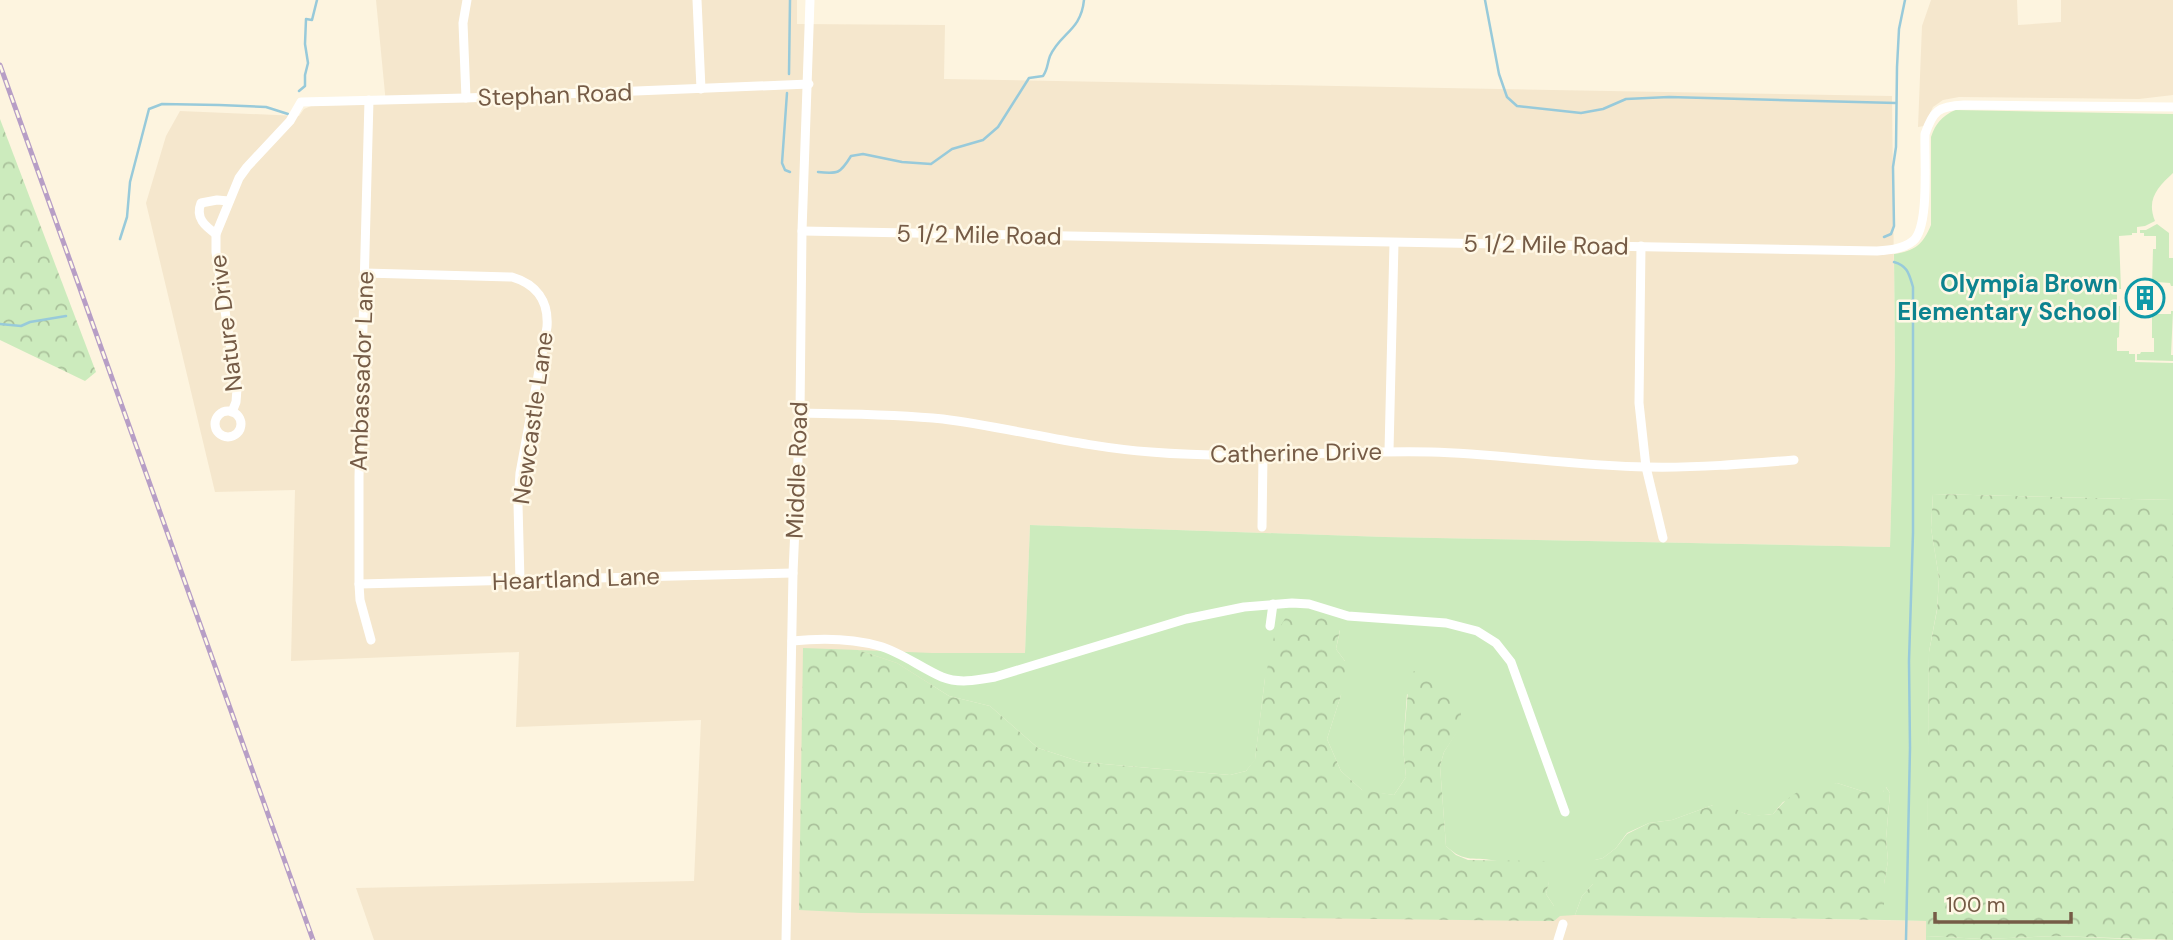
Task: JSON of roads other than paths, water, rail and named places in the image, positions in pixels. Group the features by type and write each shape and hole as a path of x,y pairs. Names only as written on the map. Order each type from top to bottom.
{"street":[{"path":"466,98 463,23 467,0"},
{"path":"697,0 701,89"},
{"name":"Middle Road","path":"786,940 793,573 800,413 802,231 810,0"},
{"name":"Stephan Road","path":"301,102 809,84"},
{"name":"Ambassador Lane","path":"369,100 359,477 359,584 360,600 371,640"},
{"name":"Nature Drive","path":"232,412 237,389 216,252 216,234 239,178 290,121 301,102"},
{"name":"5 1/2 Mile Road","path":"802,231 1877,251 1905,246 1915,240 1921,231 1924,217 1925,134 1937,110 1949,105 2173,107"},
{"name":"Nature Drive","path":"216,234 203,223 199,210 201,203 229,201"},
{"path":"1389,452 1394,243"},
{"path":"1641,246 1639,403 1646,467 1663,538"},
{"name":"Newcastle Lane","path":"365,273 512,278 529,284 542,298 548,317 547,327 520,473 520,581"},
{"name":"Catherine Drive","path":"800,413 943,419 1108,447 1195,455 1389,452 1492,455 1646,467 1794,460"},
{"path":"1262,527 1263,455"},
{"name":"Heartland Lane","path":"359,584 793,573"},
{"path":"1270,625 1273,604"},
{"path":"792,641 814,639 880,646 944,678 969,681 995,677 1186,619 1244,607 1309,604 1348,616 1446,623 1477,631 1496,643 1511,662 1564,812"},
{"path":"1558,940 1563,924"}],"waterway":[{"path":"299,91 305,86 308,63 305,44 306,19 312,20 317,0"},
{"path":"789,74 790,0"},
{"path":"818,172 838,172 851,156 863,154 902,162 931,164 952,149 983,140 998,127 1029,78 1043,76 1054,48 1079,19 1084,0"},
{"path":"1485,0 1499,74 1507,97 1517,106 1581,113 1603,109 1626,99 1669,97 1896,103"},
{"path":"1884,237 1891,234 1894,226 1893,167 1896,147 1897,67 1899,29 1905,0"},
{"path":"787,93 782,163 785,170 790,172"},
{"path":"120,239 127,217 130,182 149,109 162,104 219,105 266,107 288,114"},
{"path":"1894,262 1905,268 1913,287 1913,533 1906,940"},
{"path":"0,324 21,326 66,316"}],"railway":[{"path":"0,65 313,940"}],"place":[{"name":"Olympia Brown Elementary School","path":"2145,298"}]}
